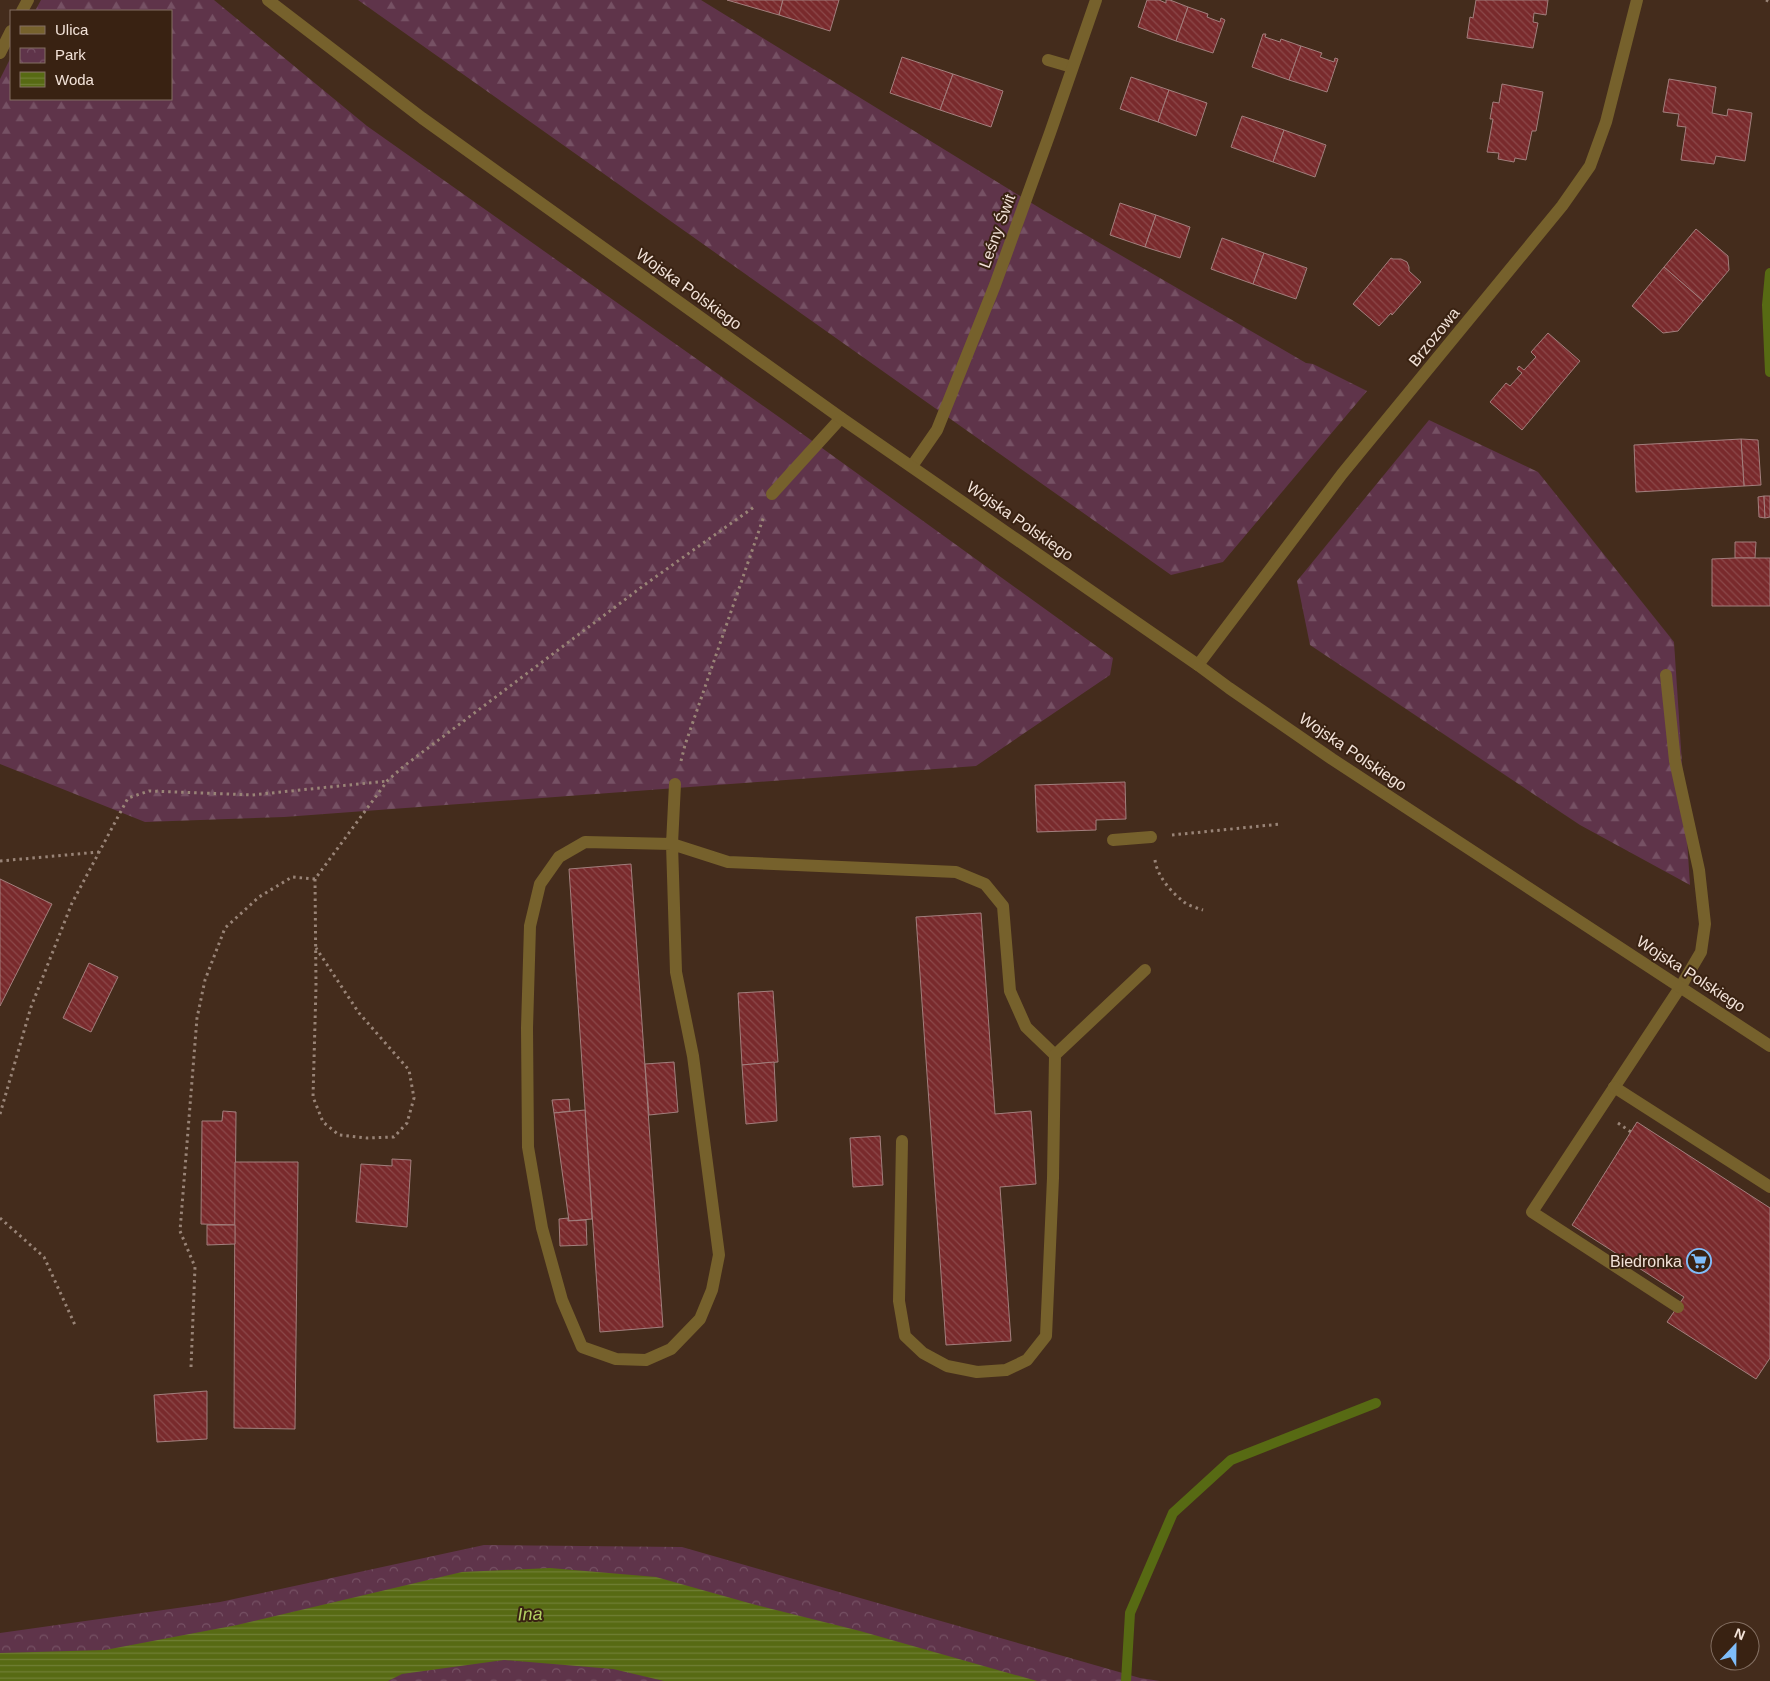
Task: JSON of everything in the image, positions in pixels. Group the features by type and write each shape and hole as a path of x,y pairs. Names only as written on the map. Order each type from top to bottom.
{"street":[{"name":"Wojska Polskiego","path":"269,0 422,118 841,418 1332,759 1770,1046"},
{"name":"Leśny Świt","path":"912,466 937,430 1055,135 1072,67 1096,0"},
{"name":"Brzozowa","path":"1198,665 1342,474 1562,206 1590,166 1606,122 1637,0"},
{"path":"0,53 10,33"},
{"path":"1048,60 1072,67"},
{"path":"772,494 841,418"},
{"path":"1666,675 1675,761 1698,870 1705,924 1701,952 1681,986 1532,1212 1678,1307"},
{"path":"675,784 672,844 676,972 693,1056 719,1256 712,1290 700,1319 671,1349 646,1360 616,1359 582,1347 562,1300 542,1228 528,1147 527,1028 530,926 540,884 559,857 585,842 672,844 728,862 956,872 985,884 1004,906 1010,991 1026,1027 1055,1055"},
{"path":"1113,840 1151,837"},
{"path":"902,1141 899,1301 905,1336 923,1353 947,1366 977,1372 1006,1370 1027,1360 1046,1336 1053,1178 1055,1055 1145,970"},
{"path":"1614,1087 1770,1187"}],"path":[{"path":"1766,0 1770,2"},
{"path":"316,948 359,1012 409,1070 414,1098 407,1123 394,1137 367,1138 339,1135 323,1122 314,1097 315,879 388,780 404,766 639,589 772,494"},
{"path":"675,784 685,745 772,494"},
{"path":"0,1114 31,1007 72,903 128,798 149,791 252,795 388,780"},
{"path":"1203,910 1186,903 1161,877 1156,866 1151,837 1281,824"},
{"path":"0,860 100,852"},
{"path":"191,1367 195,1267 180,1231 197,1018 205,980 225,928 259,897 292,877 315,879"},
{"path":"0,1218 44,1257 75,1325"}],"green space":[{"path":"41,0 214,0 367,126 786,422 1113,658 1110,675 976,766 284,817 145,822 0,764 0,79 10,59 10,100 172,100 172,10 36,10"},
{"path":"358,0 701,0 1043,210 1306,363 1313,364 1367,391 1223,562 1171,575"},
{"path":"1429,420 1538,472 1674,642 1690,885 1580,825 1310,645 1297,581"},
{"path":"484,1545 682,1547 1140,1678 1160,1681 0,1681 0,1633 220,1602"}],"water":[{"name":"Ina","path":"550,1568 656,1577 860,1631 1037,1681 664,1681 613,1669 504,1660 402,1674 388,1681 0,1681 0,1653 105,1650 237,1625 462,1572"}],"building":[{"path":"727,0 783,0 779,15"},
{"path":"783,0 839,0 830,31 779,15"},
{"path":"1147,0 1159,0 1166,3 1166,0 1170,0 1188,7 1176,41 1138,27"},
{"path":"1476,0 1548,0 1546,15 1534,13 1533,22 1538,23 1533,48 1467,38 1470,17 1473,18"},
{"path":"1188,7 1208,14 1207,17 1220,22 1221,18 1225,20 1213,53 1176,41"},
{"path":"1263,34 1266,34 1265,37 1280,42 1281,39 1301,46 1289,80 1252,67"},
{"path":"1301,46 1322,53 1320,57 1334,62 1335,58 1338,59 1327,92 1289,80"},
{"path":"902,57 953,74 940,110 890,93"},
{"path":"953,74 1003,91 991,127 940,110"},
{"path":"1131,77 1169,90 1158,122 1120,109"},
{"path":"1669,79 1716,87 1712,113 1727,116 1728,109 1752,113 1745,161 1716,156 1714,164 1681,160 1686,127 1677,126 1679,114 1663,112"},
{"path":"1502,84 1543,92 1536,131 1532,131 1526,160 1515,158 1514,162 1498,159 1499,153 1487,152 1493,119 1490,119 1493,102 1499,103"},
{"path":"1169,90 1207,103 1196,136 1158,122"},
{"path":"1242,116 1284,130 1273,162 1231,147"},
{"path":"1284,130 1326,145 1315,177 1273,162"},
{"path":"1120,203 1156,215 1145,247 1110,235"},
{"path":"1156,215 1190,227 1180,258 1145,247"},
{"path":"1696,229 1728,256 1729,270 1703,301 1664,267"},
{"path":"1222,238 1264,253 1253,284 1211,269"},
{"path":"1264,253 1307,268 1296,299 1253,284"},
{"path":"1391,258 1407,262 1409,271 1421,282 1392,315 1391,313 1379,326 1353,304"},
{"path":"1664,267 1703,301 1678,331 1663,333 1632,306"},
{"path":"1548,333 1580,361 1522,430 1490,402 1506,383 1510,386 1522,373 1517,369 1519,366 1524,370 1536,357 1531,352"},
{"path":"1741,439 1758,440 1761,485 1744,486"},
{"path":"1741,439 1744,486 1636,492 1634,445"},
{"path":"1764,496 1765,518 1759,517 1758,497"},
{"path":"1764,496 1770,496 1770,517 1765,518"},
{"path":"1735,542 1756,542 1755,558 1735,558"},
{"path":"1770,558 1770,606 1712,606 1712,559"},
{"path":"1125,782 1126,819 1096,820 1096,830 1037,832 1035,785"},
{"path":"631,864 663,1327 600,1332 569,869"},
{"path":"0,879 52,904 0,1006"},
{"path":"981,913 995,1114 1031,1111 1036,1184 1000,1187 1011,1341 946,1345 916,917"},
{"path":"89,963 118,977 91,1032 63,1018"},
{"path":"773,991 778,1062 742,1065 738,993"},
{"path":"674,1062 678,1112 649,1115 645,1064"},
{"path":"774,1062 777,1121 746,1124 742,1065"},
{"path":"569,1099 570,1111 554,1113 552,1100"},
{"path":"585,1110 592,1219 569,1221 554,1113"},
{"path":"223,1111 236,1112 235,1225 201,1224 202,1121 222,1121"},
{"name":"Biedronka","path":"1637,1122 1770,1208 1770,1358 1756,1379 1667,1322 1684,1297 1572,1225"},
{"path":"880,1136 883,1185 853,1187 850,1138"},
{"path":"392,1159 411,1160 407,1227 356,1222 361,1164 392,1166"},
{"path":"235,1162 298,1162 295,1429 234,1428"},
{"path":"568,1218 568,1221 586,1220 587,1245 560,1246 559,1219"},
{"path":"207,1225 235,1225 235,1244 207,1245"},
{"path":"207,1391 207,1439 157,1442 154,1395"}],"waterway":[{"path":"1770,273 1767,305 1770,372"},
{"path":"1126,1681 1130,1613 1173,1513 1231,1460 1376,1403"}],"place":[{"name":"Biedronka","path":"1699,1261"}]}
